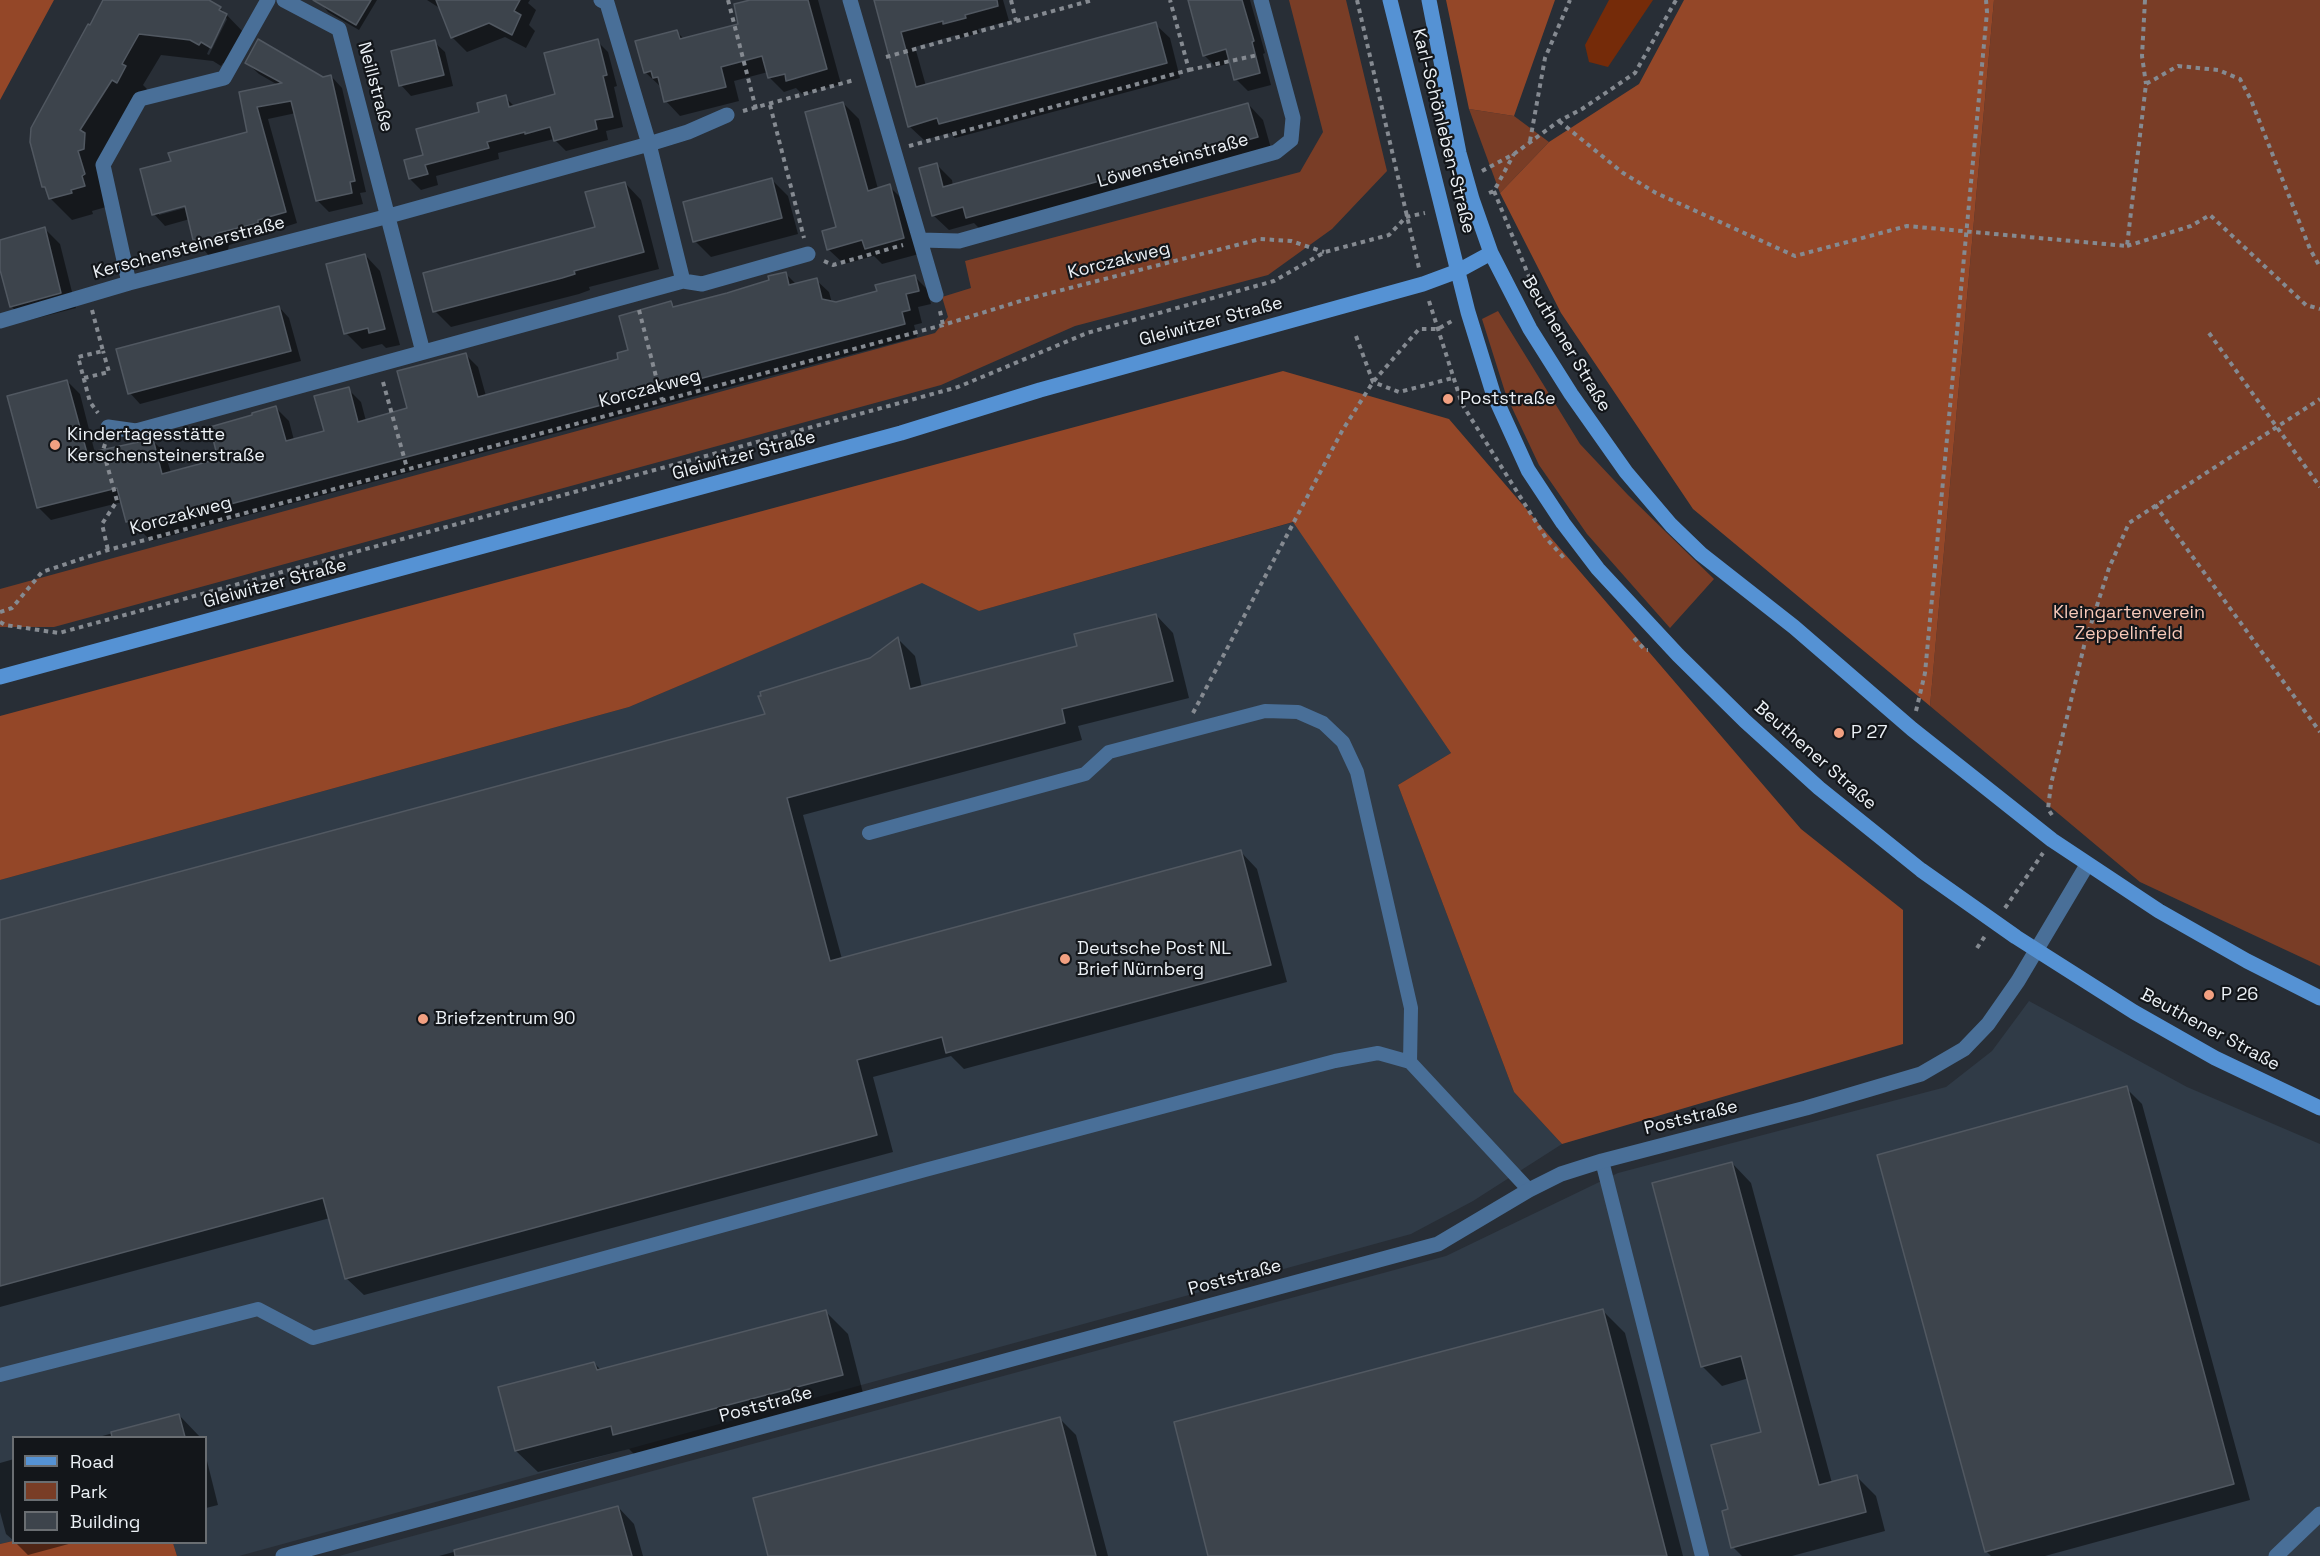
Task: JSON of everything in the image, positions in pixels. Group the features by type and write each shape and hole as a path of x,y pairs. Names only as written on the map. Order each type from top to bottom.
{"main road":[{"name":"Karl-Schönleben-Straße","path":"1390,0 1458,271"},
{"name":"Karl-Schönleben-Straße","path":"1429,0 1452,125 1466,180 1491,253"},
{"name":"Gleiwitzer Straße","path":"0,677 901,434 1040,390 1415,286 1458,271 1491,253"},
{"name":"Beuthener Straße","path":"1491,253 1530,329 1570,394 1650,502 1701,554 1794,627 1912,729 2052,840 2087,865 2205,938 2320,998"},
{"name":"Beuthener Straße","path":"1458,271 1493,393 1517,447 1563,523 1599,569 1701,679 1790,763 1897,852 1995,923 2111,998 2195,1047 2320,1108"}],"street":[{"path":"129,283 103,165 140,99 224,78 268,0"},
{"name":"Neillstraße","path":"284,0 339,28 389,216"},
{"path":"601,0 607,3 649,144 683,281"},
{"path":"850,0 936,295"},
{"name":"Löwensteinstraße","path":"921,240 959,242 1276,152 1291,140 1293,118 1261,0"},
{"name":"Kerschensteinerstraße","path":"0,321 129,283 389,216 649,144 688,132 727,115"},
{"path":"389,216 423,352"},
{"path":"108,427 136,431 683,281 702,284 808,254"},
{"name":"Poststraße","path":"283,1556 1438,1244 1529,1190 1561,1174 1602,1161 1806,1108 1921,1074 1951,1058 1976,1038 2010,993 2087,865"},
{"path":"2276,1556 2320,1514"}],"lane":[{"path":"869,833 1084,774 1109,752 1265,711 1298,712 1323,723 1343,742 1357,772 1410,1008 1410,1062"},
{"path":"0,1375 258,1309 313,1338 948,1164 1335,1061 1378,1053 1410,1062 1529,1190"},
{"path":"1602,1161 1702,1556"}],"path":[{"path":"728,0 756,109"},
{"path":"1011,0 1016,21"},
{"path":"727,115 770,105 870,68 1016,21 1093,0"},
{"path":"1170,0 1189,70"},
{"path":"1356,0 1403,199"},
{"path":"1530,142 1545,58 1570,0"},
{"path":"1466,180 1514,154 1559,121 1582,109 1635,73 1676,0"},
{"path":"1912,729 1924,673 1987,12 1986,0"},
{"path":"2127,246 2146,84 2142,56 2145,0"},
{"path":"894,150 1189,70 1275,51"},
{"path":"2146,84 2178,66 2218,70 2240,79 2251,100 2310,249 2320,267"},
{"path":"770,105 808,254 832,265 921,240"},
{"path":"1559,121 1623,173 1656,193 1795,256 1907,226 2127,246 2191,226 2210,215 2306,305 2320,309"},
{"path":"1472,199 1494,191 1514,154"},
{"path":"0,622 5,625 59,633 958,387 1087,333 1274,281 1325,252 1389,235 1406,217 1443,208"},
{"name":"Korczakweg","path":"0,612 12,608 42,572 108,550 943,325 1027,299 1260,239 1292,241 1325,252"},
{"path":"634,294 662,399"},
{"path":"84,378 109,372 88,295"},
{"path":"1182,732 1342,431 1373,382 1419,329 1438,329"},
{"path":"2209,333 2320,487"},
{"path":"1356,336 1373,382 1399,392 1453,378"},
{"path":"103,351 78,357 90,402 108,427 103,450 117,501 102,524 108,550"},
{"path":"378,366 407,468"},
{"path":"1977,948 2061,827 2048,809 2051,784 2084,646 2109,567 2129,523 2320,399"},
{"path":"2155,505 2320,732"}],"shaded area":[{"path":"0,0 54,0 0,100"},
{"path":"1446,0 1555,0 1514,116 1469,109"},
{"path":"1609,0 1653,0 1608,67 1589,62 1585,45"},
{"path":"1684,0 1994,0 1930,706 1693,509 1561,313 1500,193 1549,142 1639,84"},
{"path":"1283,371 1449,419 1801,829 1903,910 1903,1044 1562,1144 1514,1092 1398,785 1451,753 1293,522 979,611 922,583 629,707 0,880 0,716"},
{"path":"1294,522 1451,753 1398,785 1514,1092 1562,1144 1473,1201 1411,1234 239,1556 177,1556 173,1544 207,1544 207,1436 12,1436 12,1541 0,1544 0,880 629,707 923,582 979,611"},
{"path":"2029,1001 2187,1087 2320,1144 2320,1556 339,1556 1446,1256 1618,1173 1946,1087 1992,1051"},
{"path":"12,1541 12,1544 173,1544 177,1556 0,1556 0,1544"}],"green space":[{"path":"1289,0 1346,0 1387,171 1332,229 1268,275 1075,326 941,385 54,627 0,627 0,589 935,333 948,317 942,297 971,288 965,261 1300,172 1323,132"},
{"name":"Kleingartenverein Zeppelinfeld","path":"1994,0 2320,0 2320,966 2140,882 1930,706"},
{"path":"1469,109 1514,116 1549,142 1500,193"},
{"path":"1498,311 1580,444 1628,495 1714,579 1670,628 1587,534 1539,465 1506,395 1482,319"}],"building":[{"path":"103,0 209,0 221,7 219,10 227,14 211,48 201,42 199,45 190,40 139,34 122,64 126,66 117,83 112,80 80,130 85,133 84,149 78,151 85,174 82,176 85,186 71,190 72,193 49,199 45,187 42,187 30,142 31,128"},
{"path":"313,0 371,0 356,25"},
{"path":"436,0 520,0 514,11 521,15 512,35 489,23 451,38"},
{"path":"750,0 808,0 827,69 786,81 785,74 768,78 762,56 721,67 726,87 664,102 658,77 653,78 651,71 644,73 635,41 677,30 680,39 738,24 734,4"},
{"path":"874,0 997,0 998,6 965,15 966,18 943,24 943,21 901,32 916,87 1156,22 1167,63 939,124 937,118 908,127"},
{"path":"1188,0 1242,0 1254,41 1252,42 1260,73 1234,80 1226,49 1203,56"},
{"path":"258,39 323,77 331,75 355,181 350,182 352,193 316,201 291,101 257,107 286,212 258,220 258,223 218,233 216,244 199,248 197,240 193,240 185,206 152,215 140,169 171,161 168,153 247,132 239,92 282,83 245,63"},
{"path":"598,39 607,75 603,76 613,117 595,120 597,129 554,141 550,127 487,142 489,148 425,165 428,174 409,179 404,160 423,155 416,129 479,112 477,103 506,95 509,107 555,94 544,53"},
{"path":"435,40 444,75 399,86 391,51"},
{"path":"843,102 868,191 890,184 904,238 865,249 862,240 827,250 822,231 836,227 805,112"},
{"path":"1248,103 1258,137 966,218 963,207 932,216 919,168 937,163 943,187"},
{"path":"772,178 782,218 693,242 683,202"},
{"path":"625,182 644,252 574,271 575,274 562,278 433,312 423,273 595,227 585,192"},
{"path":"45,227 61,293 10,307 0,270 0,240"},
{"path":"365,254 385,329 369,333 368,328 344,334 326,264"},
{"path":"786,272 789,285 817,278 822,299 836,302 877,291 875,285 915,275 919,291 906,294 910,310 902,312 905,324 137,529 134,520 126,522 117,488 37,508 7,396 67,380 87,453 153,439 162,474 218,459 210,427 276,406 286,441 324,431 314,396 349,387 358,422 407,408 397,371 466,353 478,397 618,359 617,353 628,350 619,316 671,301 673,307 727,293 769,280 768,276"},
{"path":"279,306 291,351 128,394 116,349"},
{"name":"Briefzentrum 90","path":"1156,614 1173,681 1062,709 1065,723 787,798 830,961 1241,850 1271,965 946,1053 942,1037 857,1060 877,1135 345,1279 323,1198 0,1286 0,920 765,714 758,696 761,696 760,692 870,658 898,637 910,689 1077,646 1074,634"},
{"path":"2127,1086 2234,1484 1985,1552 1877,1155"},
{"path":"1732,1162 1819,1485 1857,1475 1866,1512 1731,1548 1722,1511 1728,1509 1711,1445 1761,1432 1741,1356 1701,1367 1652,1183"},
{"path":"1603,1309 1667,1556 1208,1556 1174,1422"},
{"path":"826,1310 843,1375 613,1435 611,1426 515,1451 498,1387 594,1362 597,1370"},
{"path":"179,1414 185,1436 112,1436 111,1432"},
{"path":"1060,1417 1096,1556 768,1556 753,1498"},
{"path":"618,1506 632,1556 455,1556 454,1550"}],"place":[{"name":"Poststraße","path":"1448,399"},
{"name":"Kindertagesstätte Kerschensteinerstraße","path":"55,445"},
{"name":"P 27","path":"1839,733"},
{"name":"Deutsche Post NL Brief Nürnberg","path":"1065,959"},
{"name":"P 26","path":"2209,995"},
{"name":"Briefzentrum 90","path":"423,1019"}]}
